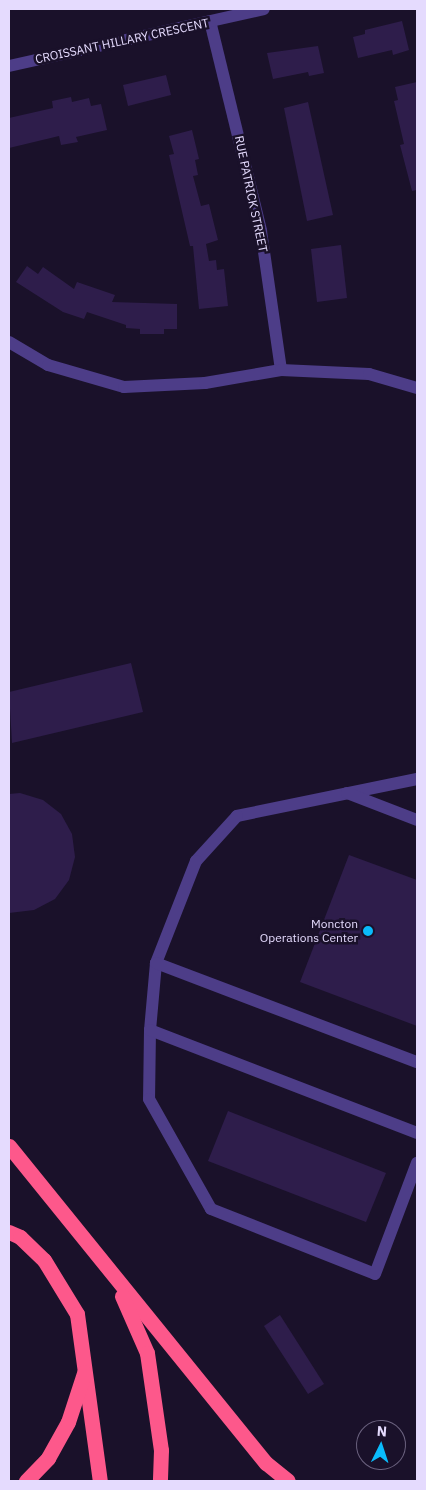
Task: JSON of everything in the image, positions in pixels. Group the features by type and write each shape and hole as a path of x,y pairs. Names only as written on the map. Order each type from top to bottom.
{"highway":[{"path":"9,1146 115,1280 266,1463 288,1481"},
{"path":"9,1232 20,1236 44,1260 77,1314 100,1481"},
{"path":"115,1280 147,1353 161,1450 160,1481"},
{"path":"26,1481 48,1458 68,1422 86,1369"}],"street":[{"name":"CROISSANT HILLARY CRESCENT","path":"9,66 264,9"},
{"name":"RUE PATRICK STREET","path":"210,21 261,231 281,370"},
{"path":"9,342 48,365 124,387 205,383 281,370 369,374 417,388"},
{"path":"417,779 236,816 196,861 156,963 150,1030 149,1099 210,1209 375,1274 417,1163"},
{"path":"347,793 417,820"},
{"path":"156,963 417,1062"},
{"path":"150,1030 417,1134"}],"building":[{"path":"402,21 409,50 393,55 392,50 358,58 353,37 365,34 365,30"},
{"path":"318,46 324,73 309,76 308,72 273,79 267,53"},
{"path":"166,75 171,95 128,106 123,85"},
{"path":"417,82 417,190 412,191 400,145 404,144 394,101 398,100 395,87"},
{"path":"71,97 72,102 89,98 91,106 101,104 107,130 76,137 78,142 61,145 59,136 9,148 9,118 53,108 52,101"},
{"path":"308,102 333,215 307,221 284,108"},
{"path":"192,130 199,159 195,160 198,175 193,176 201,206 209,204 218,240 206,244 209,261 216,260 217,270 224,269 228,306 199,309 193,246 190,246 169,155 174,154 169,136"},
{"path":"341,245 347,298 317,302 311,249"},
{"path":"27,266 38,274 43,267 74,289 77,282 115,295 112,302 177,304 177,329 164,329 164,334 140,334 140,329 126,328 126,325 87,312 84,319 63,312 16,282"},
{"path":"131,663 143,712 12,743 9,692"},
{"path":"20,793 43,800 61,814 72,834 75,857 69,880 55,899 34,910 9,913 9,794"},
{"name":"Moncton Operations Center","path":"349,855 417,880 417,1026 300,982"},
{"path":"228,1111 386,1173 366,1222 208,1161"},
{"path":"280,1315 324,1384 308,1394 264,1326"}],"place":[{"name":"Moncton Operations Center","path":"368,931"}]}
